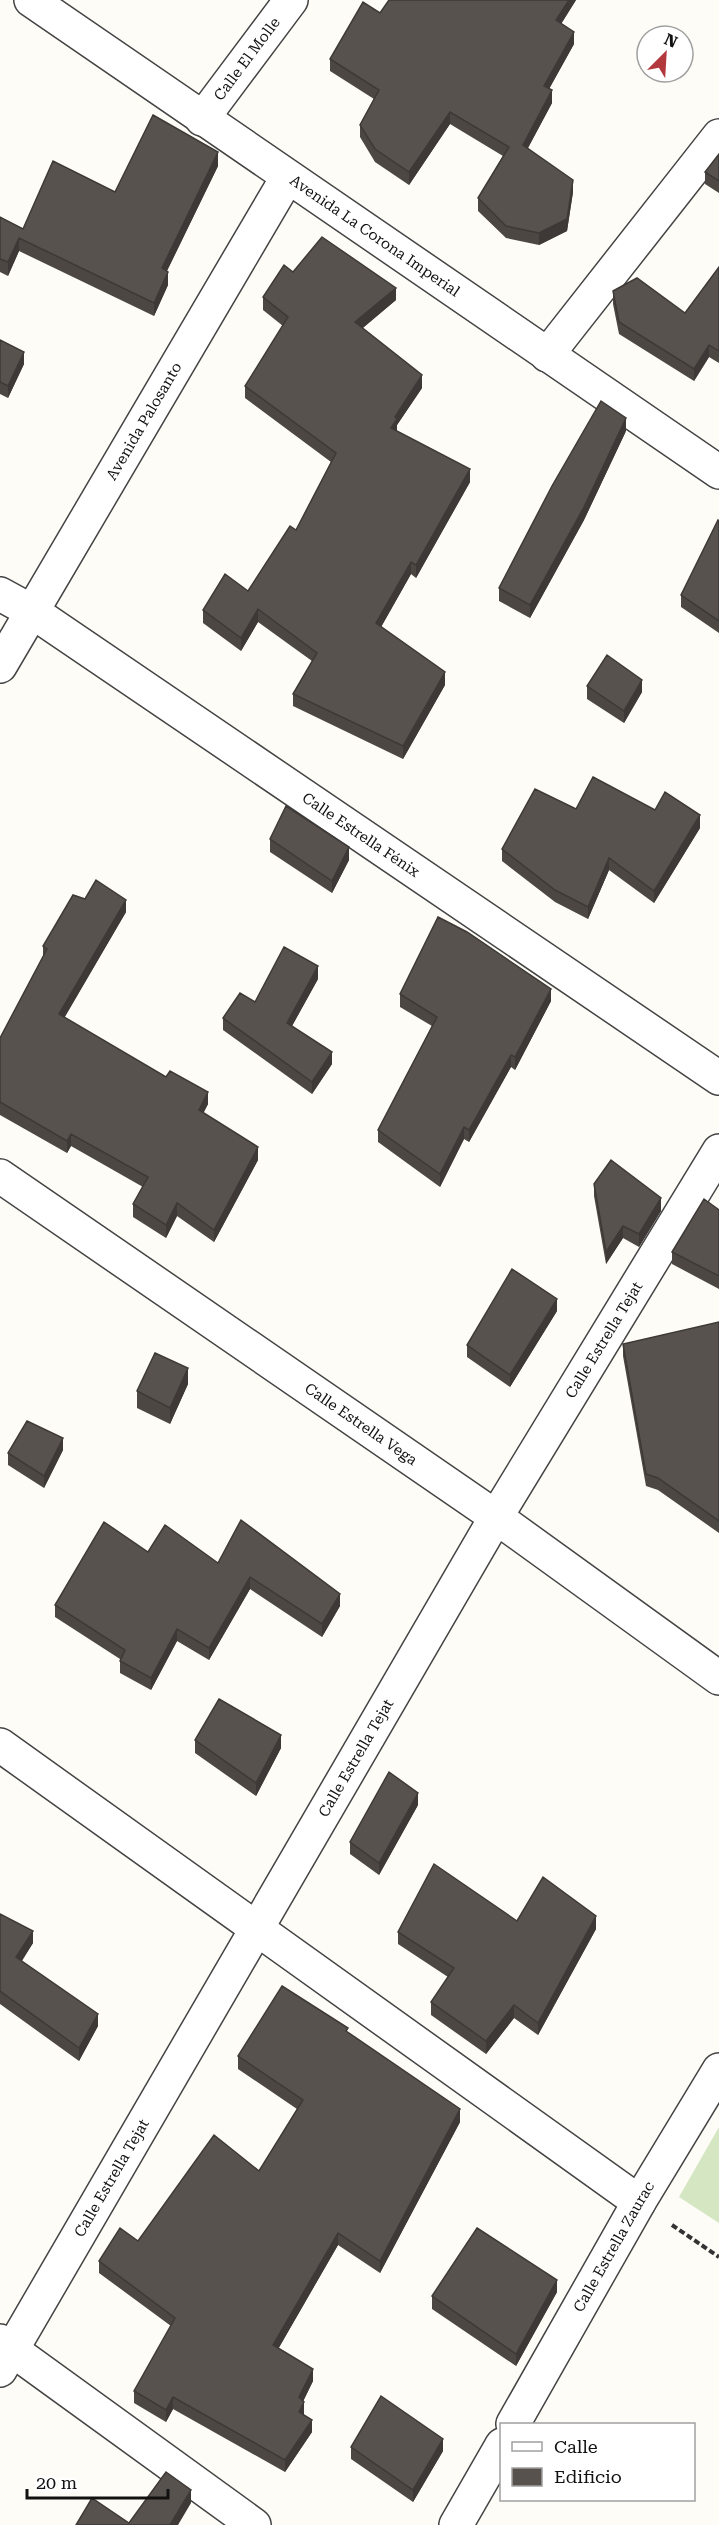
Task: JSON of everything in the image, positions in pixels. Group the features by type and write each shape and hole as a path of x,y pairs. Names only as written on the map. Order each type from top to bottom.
{"street":[{"name":"Avenida La Corona Imperial","path":"31,0 287,178 719,472"},
{"name":"Calle El Molle","path":"202,119 291,0"},
{"path":"547,355 719,136"},
{"name":"Avenida Palosanto","path":"0,666 287,178"},
{"name":"Calle Estrella Fénix","path":"0,594 33,612 719,1078"},
{"name":"Calle Estrella Tejat","path":"4,2353 496,1517 719,1151"},
{"name":"Calle Estrella Vega","path":"0,1176 496,1517 719,1678"},
{"path":"0,1745 639,2202"},
{"name":"Calle Estrella Zaurac","path":"514,2423 639,2202 719,2070"},
{"path":"4,2353 254,2525"},
{"path":"456,2525 500,2447"}],"path":[{"path":"639,2202 719,2257"}],"green space":[{"path":"719,2127 719,2223 679,2197"}],"building":[{"path":"389,0 569,0 556,20 574,32 544,86 552,90 523,145 573,180 567,219 539,233 506,226 478,198 509,147 450,112 409,172 375,149 360,125 379,90 330,59 363,2 380,13"},
{"path":"153,115 218,152 162,268 168,272 154,303 19,238 8,262 0,259 0,217 23,229 53,161 115,192"},
{"path":"719,154 719,181 705,172"},
{"path":"322,237 396,288 355,322 422,375 395,417 397,419 391,428 470,469 416,565 411,562 376,623 445,672 403,746 293,694 317,653 258,609 241,638 203,610 225,574 248,591 290,526 296,530 336,453 245,386 288,317 263,297 284,265 293,272"},
{"path":"719,267 719,351 709,345 694,369 619,322 613,291 637,278 685,313"},
{"path":"0,340 24,352 8,386 0,382"},
{"path":"601,401 626,418 584,507 530,605 499,588 552,486"},
{"path":"719,521 719,621 681,595"},
{"path":"607,655 642,680 624,711 587,686"},
{"path":"593,777 655,810 665,792 700,815 654,891 609,858 588,907 555,890 502,849 535,789 576,809"},
{"path":"286,806 349,847 332,881 270,839"},
{"path":"96,880 126,900 59,1014 166,1077 170,1071 208,1092 199,1110 258,1147 214,1230 177,1203 166,1225 133,1204 148,1177 71,1134 67,1141 0,1102 0,1038 47,949 43,946 73,895 85,899"},
{"path":"438,917 467,932 551,989 515,1057 511,1055 469,1130 464,1127 440,1174 378,1130 437,1017 400,994"},
{"path":"284,947 318,966 287,1023 332,1052 312,1082 223,1018 240,993 255,1002"},
{"path":"611,1160 661,1198 639,1234 623,1226 606,1252 594,1184"},
{"path":"704,1199 719,1210 719,1276 672,1252"},
{"path":"512,1269 557,1299 510,1375 467,1345"},
{"path":"719,1322 719,1521 658,1478 646,1474 623,1344"},
{"path":"155,1353 188,1368 170,1408 137,1391"},
{"path":"27,1421 63,1438 44,1476 8,1453"},
{"path":"241,1520 340,1594 322,1624 250,1577 209,1648 177,1629 151,1678 120,1661 125,1650 55,1605 104,1522 148,1552 165,1525 218,1563"},
{"path":"219,1699 281,1735 256,1783 195,1740"},
{"path":"389,1772 418,1793 379,1863 350,1842"},
{"path":"434,1864 517,1921 543,1877 596,1916 538,2023 514,2005 486,2041 431,2002 454,1968 398,1932"},
{"path":"0,1914 33,1931 16,1957 98,2014 79,2048 0,1991"},
{"path":"282,1986 348,2028 346,2031 460,2109 380,2261 338,2233 273,2345 313,2369 299,2397 304,2402 299,2412 312,2420 285,2460 173,2397 166,2410 134,2391 175,2318 99,2261 120,2228 138,2241 214,2135 259,2171 303,2100 238,2056"},
{"path":"477,2228 557,2280 516,2354 432,2296"},
{"path":"381,2396 443,2439 413,2490 351,2447"},
{"path":"166,2472 191,2490 170,2525 76,2525 92,2498 129,2523"}]}
